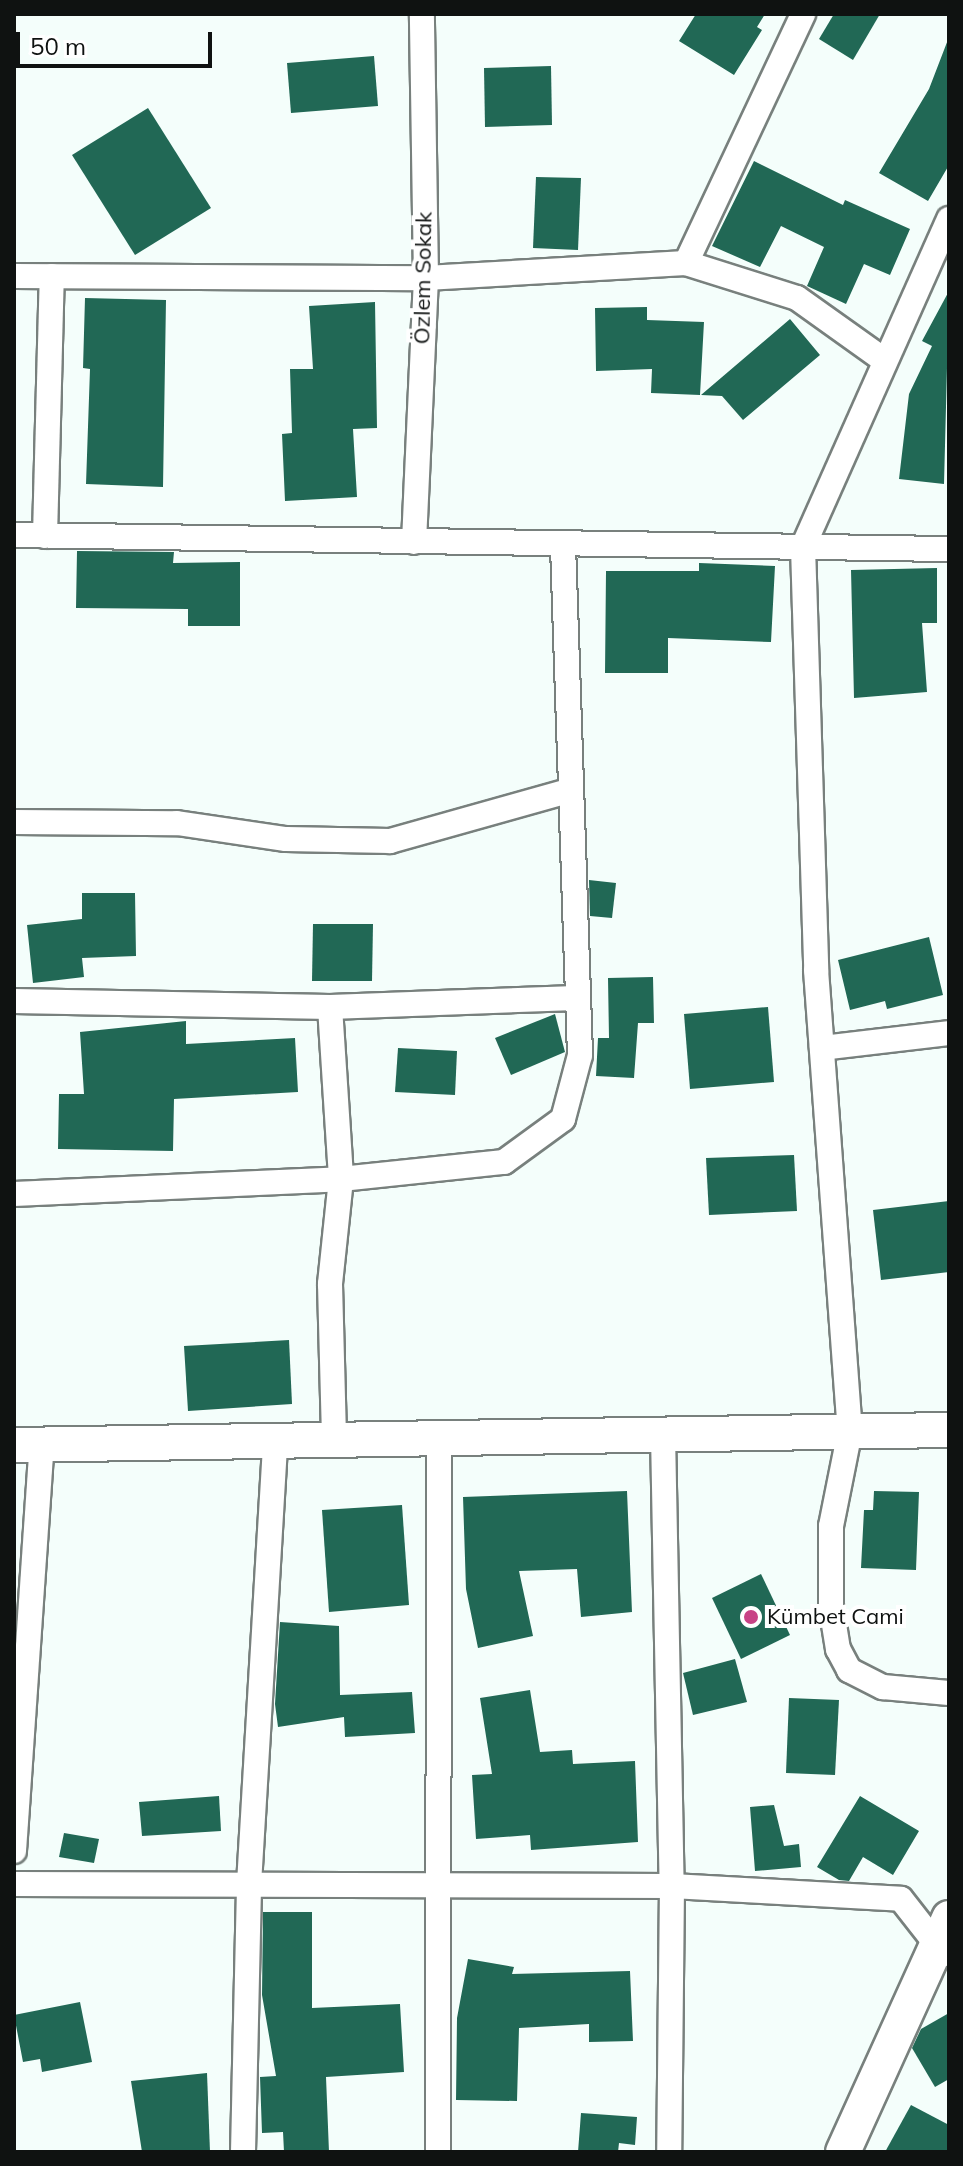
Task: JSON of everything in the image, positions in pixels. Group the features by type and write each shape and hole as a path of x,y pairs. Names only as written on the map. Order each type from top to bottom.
{"street":[{"name":"Özlem Sokak","path":"414,542 426,278 422,14"},
{"path":"686,263 803,14"},
{"path":"949,219 803,547 822,1048 850,1431 831,1526 831,1606 838,1649 849,1670 883,1687 949,1693"},
{"path":"14,276 426,278 686,263 797,298 884,360"},
{"path":"45,536 52,276"},
{"path":"14,535 949,549"},
{"path":"14,1194 341,1179 504,1162 563,1119 580,1055 568,791 563,544"},
{"path":"14,822 177,823 286,839 390,841 568,791"},
{"path":"14,1001 330,1007 576,998"},
{"path":"330,1007 341,1179 330,1284 334,1439"},
{"path":"822,1048 949,1033"},
{"path":"14,1851 28,1444 949,1430"},
{"path":"663,1434 672,1886 669,2152"},
{"path":"438,2152 439,1437"},
{"path":"243,2152 249,1884 275,1440"},
{"path":"14,1884 672,1886 901,1899 944,1941 843,2152"}],"building":[{"path":"696,14 765,14 757,27 762,30 734,75 679,41"},
{"path":"834,14 880,14 853,60 819,39"},
{"path":"949,37 949,165 928,201 879,173 929,89"},
{"path":"374,56 378,106 291,113 287,63"},
{"path":"551,66 552,125 485,127 484,68"},
{"path":"148,108 211,208 135,255 72,155"},
{"path":"754,161 843,205 845,200 910,229 890,275 864,264 846,304 807,286 824,247 781,226 760,267 712,246"},
{"path":"536,177 581,178 578,250 533,248"},
{"path":"949,291 944,484 899,479 909,394 932,346 922,341"},
{"path":"85,298 166,300 163,487 86,484 90,369 83,368"},
{"path":"375,302 377,428 353,429 357,497 285,501 282,434 292,433 290,369 313,369 309,306"},
{"path":"647,307 647,320 704,322 700,395 651,393 652,369 596,371 595,308"},
{"path":"790,319 820,355 743,420 722,396 701,395"},
{"path":"77,551 174,552 173,563 240,562 240,626 188,626 188,609 76,608"},
{"path":"699,563 775,566 771,642 668,638 668,673 605,673 606,571 699,571"},
{"path":"937,568 937,623 922,623 927,692 854,698 851,570"},
{"path":"589,880 616,883 612,918 590,916"},
{"path":"82,893 135,893 136,956 82,958 84,977 33,983 27,925 82,919"},
{"path":"313,924 373,924 372,981 312,981"},
{"path":"929,937 943,995 887,1009 885,1001 850,1010 838,960"},
{"path":"653,977 654,1023 638,1023 634,1078 596,1076 598,1038 609,1038 608,978"},
{"path":"768,1007 774,1082 690,1089 684,1014"},
{"path":"555,1014 565,1052 511,1075 495,1038"},
{"path":"186,1021 186,1044 295,1038 298,1092 174,1099 173,1151 58,1149 59,1094 84,1094 80,1032"},
{"path":"398,1048 457,1051 455,1095 395,1092"},
{"path":"794,1155 797,1211 709,1215 706,1158"},
{"path":"949,1201 949,1272 881,1280 873,1210"},
{"path":"289,1340 292,1404 188,1411 184,1346"},
{"path":"627,1491 632,1612 581,1617 577,1569 519,1571 533,1636 478,1648 466,1589 463,1497"},
{"path":"874,1491 919,1492 916,1570 861,1568 864,1510 873,1510"},
{"path":"402,1505 409,1605 329,1612 322,1510"},
{"name":"Kümbet Cami","path":"761,1574 790,1635 741,1659 712,1598"},
{"path":"280,1622 339,1626 340,1695 412,1692 415,1733 345,1737 344,1717 278,1727 275,1704"},
{"path":"735,1659 747,1702 693,1715 683,1673"},
{"path":"530,1690 540,1752 572,1750 573,1764 635,1761 638,1842 531,1850 530,1835 476,1839 472,1775 492,1774 480,1698"},
{"path":"789,1698 839,1700 835,1775 786,1773"},
{"path":"219,1796 221,1831 142,1836 139,1802"},
{"path":"860,1796 919,1831 893,1875 863,1857 849,1881 839,1880 817,1867"},
{"path":"774,1805 784,1846 799,1844 801,1867 755,1871 750,1807"},
{"path":"64,1833 99,1839 94,1863 59,1857"},
{"path":"263,1912 312,1912 312,2008 400,2004 404,2072 326,2077 329,2152 284,2152 283,2132 262,2133 260,2077 276,2076 262,1995"},
{"path":"468,1959 514,1967 512,1974 630,1971 633,2041 589,2042 589,2024 519,2028 517,2101 456,2100 457,2018"},
{"path":"80,2002 92,2062 42,2072 40,2059 23,2062 14,2015"},
{"path":"949,2013 949,2079 935,2087 912,2048 921,2029"},
{"path":"207,2073 210,2152 142,2152 131,2081"},
{"path":"911,2105 949,2125 949,2152 885,2152"},
{"path":"581,2113 637,2117 635,2145 619,2143 618,2152 578,2152"}],"place":[{"name":"Kümbet Cami","path":"751,1617"}]}
